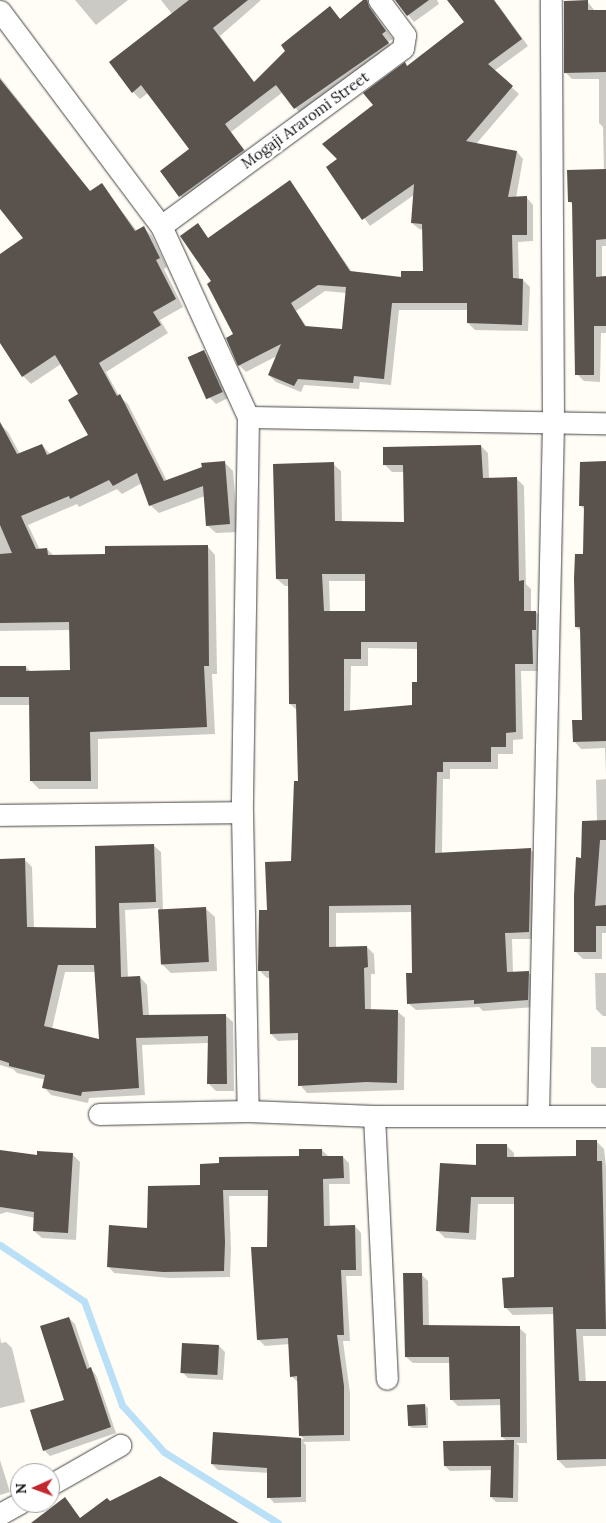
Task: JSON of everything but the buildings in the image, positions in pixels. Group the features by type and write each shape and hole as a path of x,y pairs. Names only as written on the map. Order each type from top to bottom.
{"street":[{"name":"Mogaji Araromi Street","path":"161,226 404,48 405,36 379,0"},
{"path":"538,1116 553,422 551,0"},
{"path":"0,11 161,226 248,417 242,812 248,1111"},
{"path":"248,417 606,423"},
{"path":"0,815 242,812"},
{"path":"99,1114 248,1111 374,1116 606,1116"},
{"path":"374,1116 386,1379"},
{"path":"60,1479 120,1445"}],"waterway":[{"path":"0,1245 84,1301 122,1405 164,1452 278,1523"}]}
